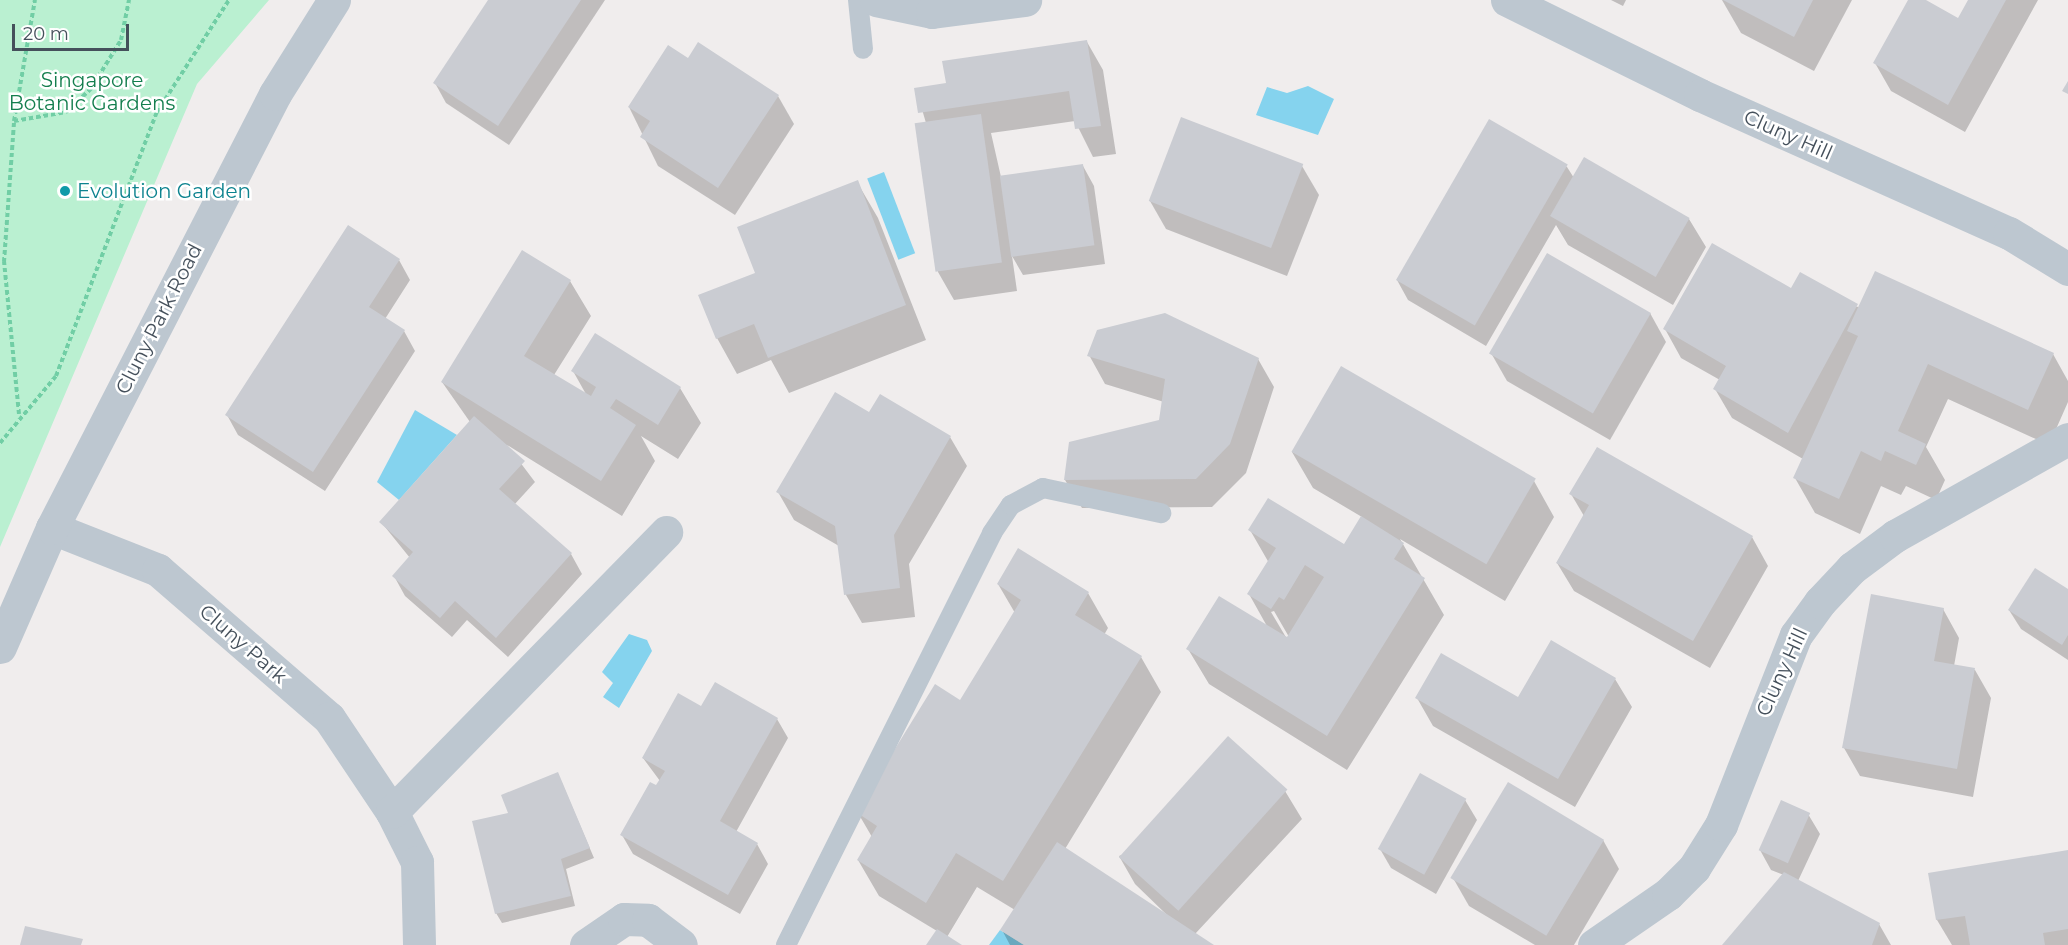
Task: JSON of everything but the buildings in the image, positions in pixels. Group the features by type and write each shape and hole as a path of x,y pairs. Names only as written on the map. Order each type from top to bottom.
{"street":[{"name":"Cluny Park Road","path":"0,647 52,528 275,94 334,0"},
{"path":"876,0 932,12 1025,0"},
{"name":"Cluny Hill","path":"1507,0 1700,95 2009,233 2068,269"},
{"name":"Cluny Hill","path":"1594,945 1668,894 1694,868 1721,825 1796,635 1820,602 1852,568 1895,536 2068,439"},
{"name":"Cluny Park","path":"52,528 158,570 329,718 392,812 417,862 419,945"},
{"path":"392,812 666,532"},
{"path":"586,945 624,919 648,920 681,945"}],"lane":[{"path":"858,0 862,49"},
{"path":"786,945 1011,505 1043,488 1161,513"}],"path":[{"path":"20,414 4,262 14,121 35,0"},
{"path":"14,121 66,112 90,90 121,40 129,0"},
{"path":"0,443 20,414 56,376 157,112 229,0"}],"green space":[{"name":"Singapore Botanic Gardens","path":"0,0 269,0 197,84 0,547"}],"water":[{"path":"1308,86 1334,99 1318,135 1256,115 1267,87 1287,93"},
{"path":"884,172 915,253 898,260 867,178"},
{"path":"415,410 457,435 399,500 377,482"},
{"path":"629,634 647,640 652,651 619,708 603,697 613,683 602,672"},
{"path":"1000,930 1024,945 989,945"}],"place":[{"name":"Evolution Garden","path":"65,191"}]}
